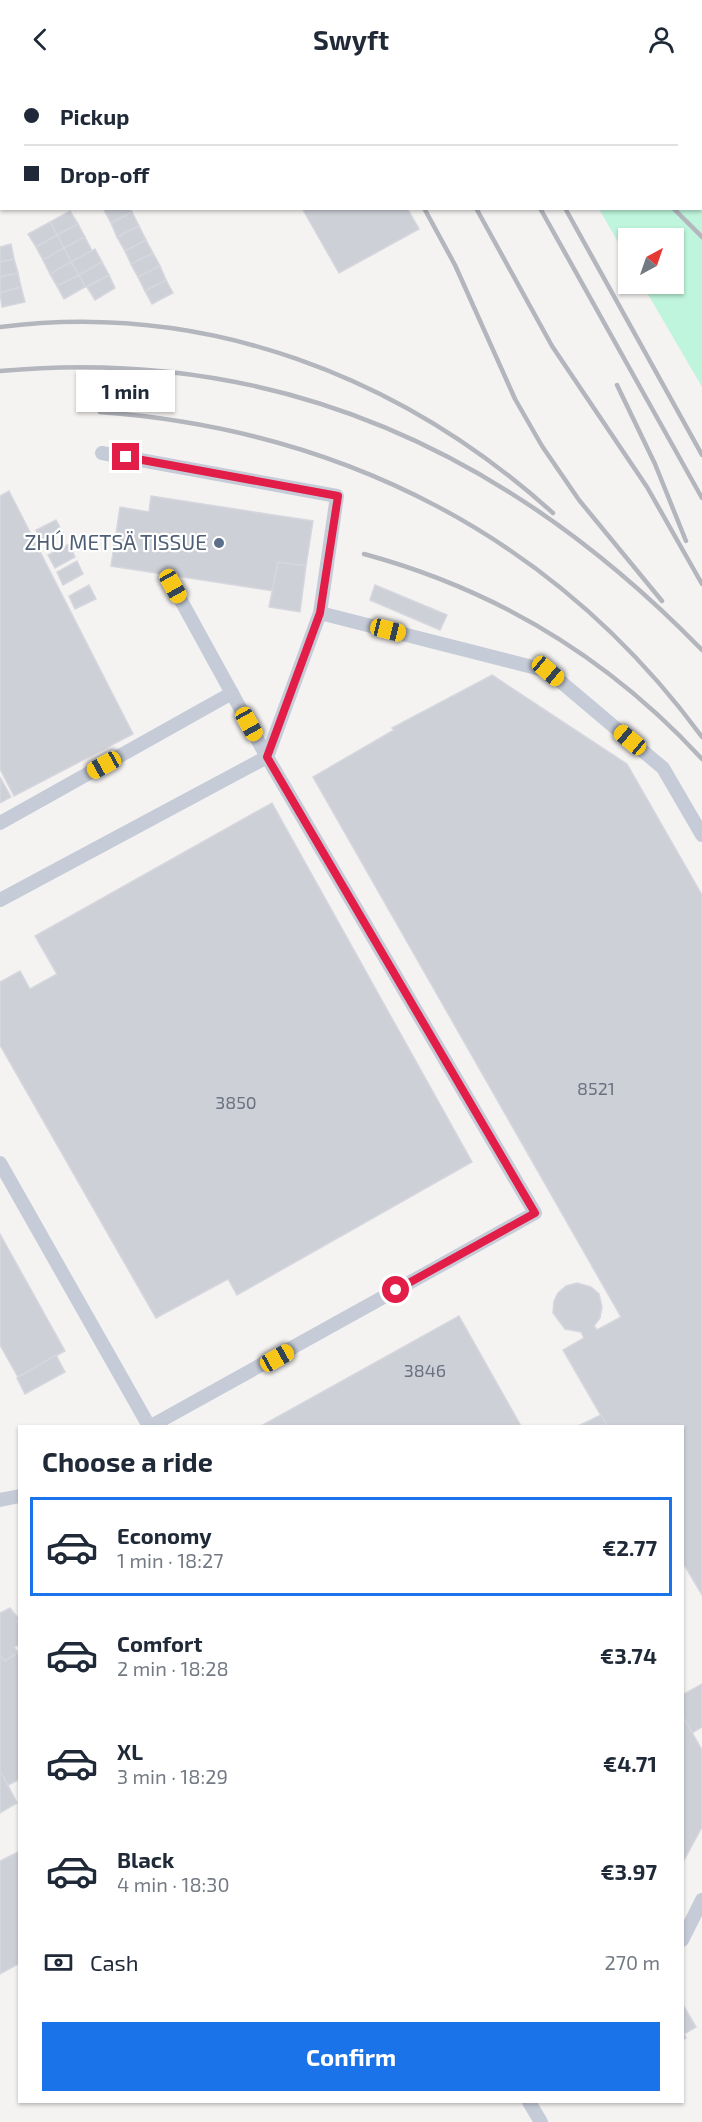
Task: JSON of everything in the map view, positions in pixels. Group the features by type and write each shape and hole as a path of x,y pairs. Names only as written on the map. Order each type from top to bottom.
{"lane":[{"path":"0,900 267,757 320,613 338,496 102,453"},
{"path":"152,1425 535,1213 267,757 173,586"},
{"path":"320,613 548,671 663,768 702,835"},
{"path":"0,823 232,693"},
{"path":"0,1163 149,1425"},
{"path":"0,1500 18,1496"},
{"path":"684,1936 702,1900"},
{"path":"530,2103 540,2122"}],"green space":[{"path":"600,210 702,210 702,387 648,294 684,294 684,228 618,228 618,242"}],"building":[{"path":"104,210 131,210 132,212 111,223"},
{"path":"303,210 408,210 419,229 339,273"},
{"path":"70,211 78,224 57,235 50,222"},
{"path":"132,212 139,226 117,237 111,223"},
{"path":"50,222 57,235 36,247 28,234"},
{"path":"78,224 85,237 64,248 57,235"},
{"path":"139,226 146,240 125,251 117,237"},
{"path":"57,235 64,248 43,260 36,247"},
{"path":"85,237 92,251 71,262 64,248"},
{"path":"146,240 153,253 131,264 125,251"},
{"path":"11,244 14,259 0,262 0,247"},
{"path":"64,248 71,262 50,274 43,260"},
{"path":"95,249 102,262 79,275 71,262"},
{"path":"153,253 160,266 138,277 131,264"},
{"path":"14,259 18,273 0,277 0,262"},
{"path":"71,262 79,275 57,286 50,274"},
{"path":"102,262 109,275 85,287 79,275"},
{"path":"160,266 166,280 145,291 138,277"},
{"path":"18,273 21,287 0,293 0,277"},
{"path":"79,275 85,287 64,299 57,286"},
{"path":"109,275 115,288 95,300 87,287"},
{"path":"166,280 173,293 152,304 145,291"},
{"path":"21,287 25,302 2,307 0,293"},
{"path":"9,491 133,734 14,796 0,769 0,496"},
{"path":"151,496 313,521 306,566 278,562 274,591 111,566 120,507 149,512"},
{"path":"56,520 63,533 42,543 36,530"},
{"path":"69,544 75,557 55,568 48,555"},
{"path":"77,561 83,574 63,585 57,572"},
{"path":"278,562 306,566 300,612 269,607"},
{"path":"89,585 96,599 75,609 69,596"},
{"path":"375,585 447,615 440,630 370,600"},
{"path":"492,675 627,764 702,895 702,1595 684,1564 684,1425 606,1425 563,1350 584,1338 581,1332 565,1329 553,1313 554,1301 558,1293 566,1286 577,1283 591,1287 599,1294 602,1307 600,1318 594,1326 597,1330 621,1317 313,777 394,730 392,728"},
{"path":"0,777 11,797 0,803"},
{"path":"272,803 472,1162 237,1295 228,1279 156,1318 0,1045 0,982 20,971 30,989 57,974 35,936"},
{"path":"0,1234 65,1351 18,1377 0,1345"},
{"path":"459,1316 520,1425 263,1425"},
{"path":"56,1355 65,1372 25,1394 17,1378"},
{"path":"601,1415 606,1425 580,1425"},
{"path":"10,1608 18,1618 18,1645 14,1647 18,1653 4,1661 0,1654 0,1613"},
{"path":"18,1653 18,1780 8,1785 0,1775 0,1654 4,1661"},
{"path":"702,1684 702,1727 692,1733 684,1719 684,1694"},
{"path":"684,1718 702,1750 702,1827 684,1860"},
{"path":"2,1774 17,1803 0,1813 0,1775"},
{"path":"18,1852 18,1964 0,1974 0,1861"},
{"path":"684,2006 696,2027 684,2034"}],"railway":[{"path":"425,210 455,265 515,399 542,446 579,500 662,601"},
{"path":"477,210 552,346 647,487 702,584"},
{"path":"541,210 702,498"},
{"path":"566,210 702,455"},
{"path":"675,210 702,237"},
{"path":"0,327 77,322 152,326 225,338 297,359 366,387 431,422 494,465 553,513"},
{"path":"0,371 102,367 200,376 294,396 384,427 469,468 551,520 628,580 702,650"},
{"path":"617,385 655,464 686,541"},
{"path":"100,412 190,423 276,442 359,470 438,507 512,551 581,605 644,667 702,737"},
{"path":"364,554 460,587 548,632 629,689 702,759"}],"place":[{"name":"ZHÚ METSÄ TISSUE","path":"219,543"}],"route":[{"path":"126,457 338,496 320,613 267,757 535,1213 396,1290"}]}
